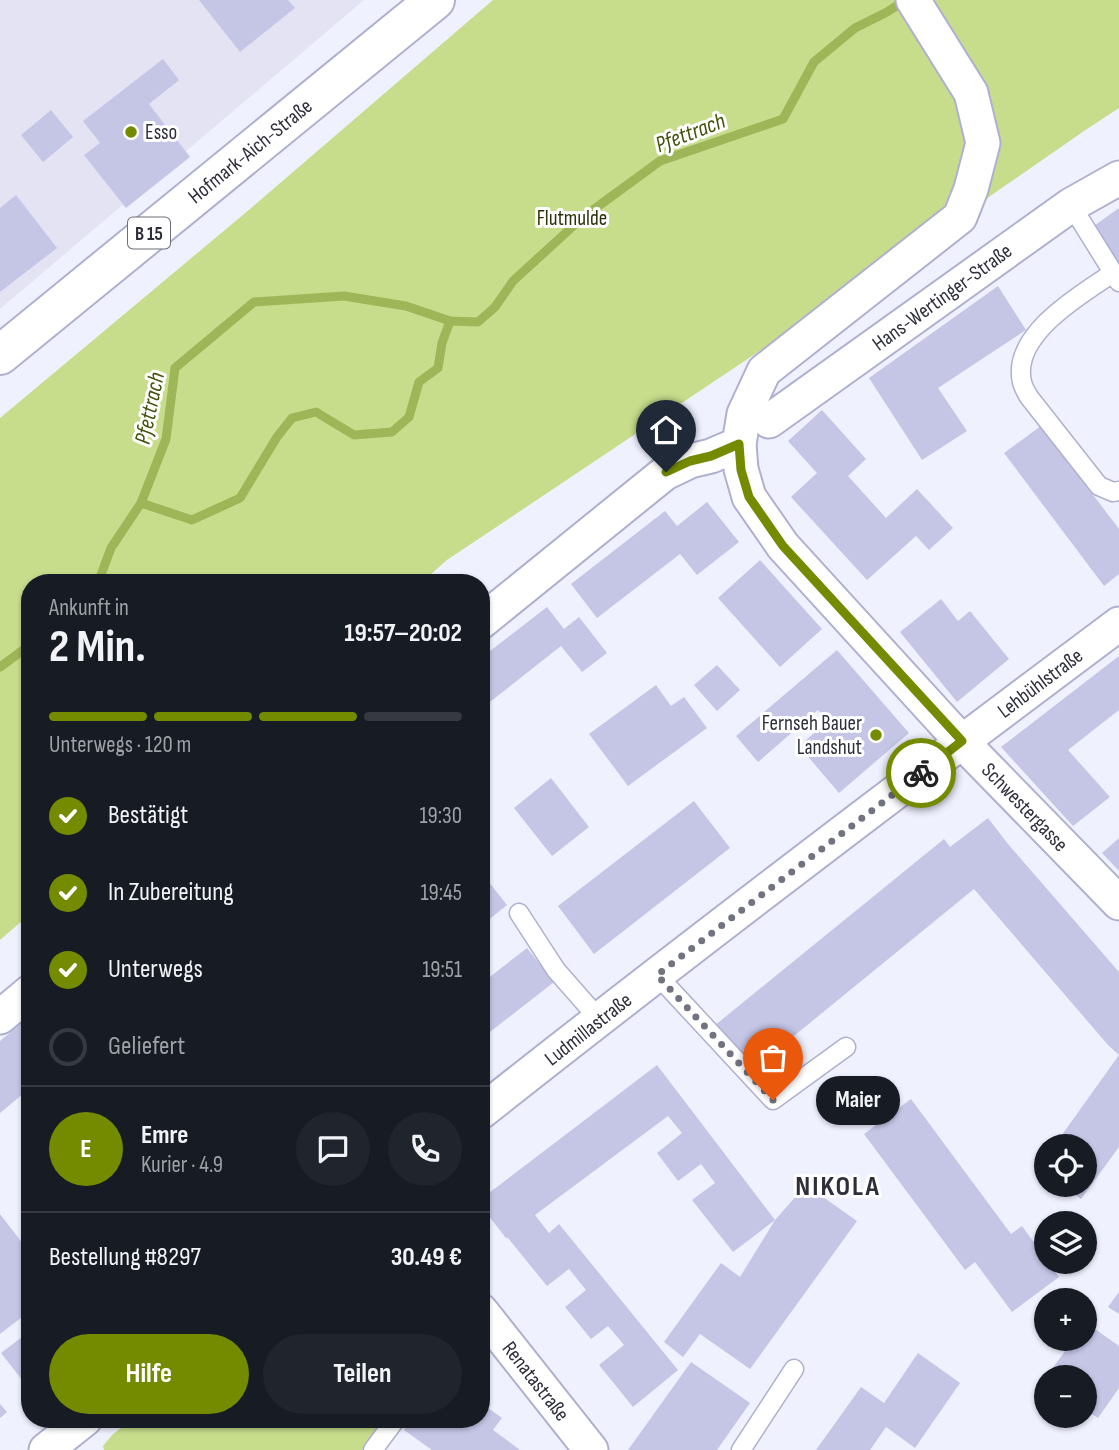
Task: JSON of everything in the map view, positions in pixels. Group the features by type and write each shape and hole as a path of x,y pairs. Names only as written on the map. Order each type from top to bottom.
{"main road":[{"name":"Hofmark-Aich-Straße","path":"0,355 435,0"}],"street":[{"name":"Schwestergasse","path":"913,0 971,93 983,142 971,189 960,217 764,371 744,414 739,444 741,470 749,497 783,546 962,741 1119,903"},
{"name":"Hans-Wertinger-Straße","path":"769,421 1071,205 1119,178"},
{"path":"490,615 666,472 739,444"},
{"name":"Lehbühlstraße","path":"962,741 1119,624"},
{"name":"Ludmillastraße","path":"490,1105 962,741"},
{"path":"0,1017 21,1000"},
{"name":"Renatastraße","path":"490,1322 592,1450"},
{"path":"46,1450 74,1428"}],"lane":[{"path":"1071,205 1116,277 1062,307 1046,321 1028,345 1020,368 1022,384 1029,397 1100,486 1113,492 1119,491"},
{"path":"519,914 556,970 599,1019"},
{"path":"657,975 773,1100 846,1047"},
{"path":"741,1450 794,1369"},
{"path":"373,1450 389,1428"}],"shaded area":[{"path":"0,0 364,0 0,309"}],"green space":[{"name":"Flutmulde","path":"493,0 1119,0 1119,108 447,560 431,574 21,574 21,922 0,940 0,418 244,214"},
{"path":"121,1428 378,1428 362,1450 104,1450 103,1446"}],"building":[{"path":"199,0 288,0 295,8 240,52"},
{"name":"Esso","path":"163,59 179,80 149,104 190,157 126,208 84,155 100,143 83,121"},
{"path":"51,110 73,137 43,162 21,135"},
{"path":"16,195 57,248 0,292 0,208"},
{"path":"1119,208 1119,267 1091,228"},
{"path":"998,286 1026,330 938,388 967,431 922,460 869,378"},
{"path":"822,410 866,459 848,476 886,518 917,489 953,528 929,550 916,536 867,580 791,497 817,473 788,441"},
{"path":"1041,426 1119,529 1119,574 1104,586 1004,453"},
{"path":"707,502 739,542 697,575 680,554 597,618 571,584 665,511 677,526"},
{"path":"760,560 822,629 780,667 718,598"},
{"path":"941,599 958,621 970,611 1009,659 957,702 900,632"},
{"path":"547,607 564,629 579,617 607,653 582,672 561,646 490,702 490,651"},
{"path":"837,650 909,733 839,793 799,746 828,721 818,710 758,762 736,736"},
{"path":"1119,656 1119,710 1068,750 1110,797 1073,826 1001,747"},
{"path":"717,665 740,690 717,711 694,685"},
{"path":"656,685 671,706 684,697 707,728 628,786 589,734"},
{"path":"551,778 589,827 552,856 514,808"},
{"path":"694,801 730,848 594,954 558,906"},
{"path":"988,818 1119,972 1119,1055 974,889 751,1071 714,1026 944,839 950,847"},
{"path":"1119,838 1119,871 1102,853"},
{"path":"490,883 507,905 490,919"},
{"path":"527,948 554,982 490,1032 490,977"},
{"path":"21,1024 21,1096 0,1113 0,1041"},
{"path":"1119,1055 1119,1147 1097,1177 1097,1134 1063,1134"},
{"path":"657,1065 775,1220 733,1252 692,1200 715,1183 701,1164 678,1181 657,1153 682,1133 668,1116 535,1215 549,1233 559,1224 678,1370 633,1407 599,1365 624,1345 608,1326 591,1339 565,1307 586,1290 569,1269 547,1286 490,1218 490,1192"},
{"path":"911,1099 1011,1234 1022,1226 1034,1242 1034,1274 1057,1274 1059,1277 1044,1288 1034,1288 1034,1296 1012,1312 975,1262 965,1270 864,1134"},
{"path":"806,1185 857,1221 750,1369 700,1334 683,1357 664,1342 721,1263 740,1277 775,1220"},
{"path":"0,1214 21,1241 21,1318 0,1334"},
{"path":"1119,1292 1119,1314 1108,1307"},
{"path":"1097,1330 1119,1346 1119,1388 1098,1418 1097,1365 1055,1365 1065,1351 1097,1351"},
{"path":"21,1338 21,1379 1,1353"},
{"path":"918,1353 960,1383 915,1448 886,1427 870,1450 816,1450 861,1387 884,1403"},
{"path":"691,1362 750,1403 717,1450 628,1450"},
{"path":"0,1404 7,1412 0,1418"},
{"path":"490,1409 502,1418 493,1430 520,1450 432,1450 404,1430 490,1428"}],"waterway":[{"name":"Pfettrach","path":"101,574 111,548 141,503 192,520 240,498 277,437 292,418 316,412 354,435 392,432 409,417 419,382 438,368 442,343 450,321 478,322 495,307 513,281 582,218 660,161 783,119 814,62 855,28 906,0"},
{"name":"Pfettrach","path":"141,503 166,439 175,368 254,302 344,296 406,306 450,321"},
{"name":"Pfettrach","path":"0,667 21,652"}],"way so far":[{"path":"773,1100 657,975 921,773"}],"place":[{"name":"Esso","path":"131,132"},
{"name":"Fernseh Bauer Landshut","path":"876,735"},
{"name":"Maier","path":"773,1100"}],"district":[{"name":"NIKOLA","path":"838,1185"}],"route":[{"path":"666,472 739,444 741,470 749,497 783,546 962,741 921,773"}]}
